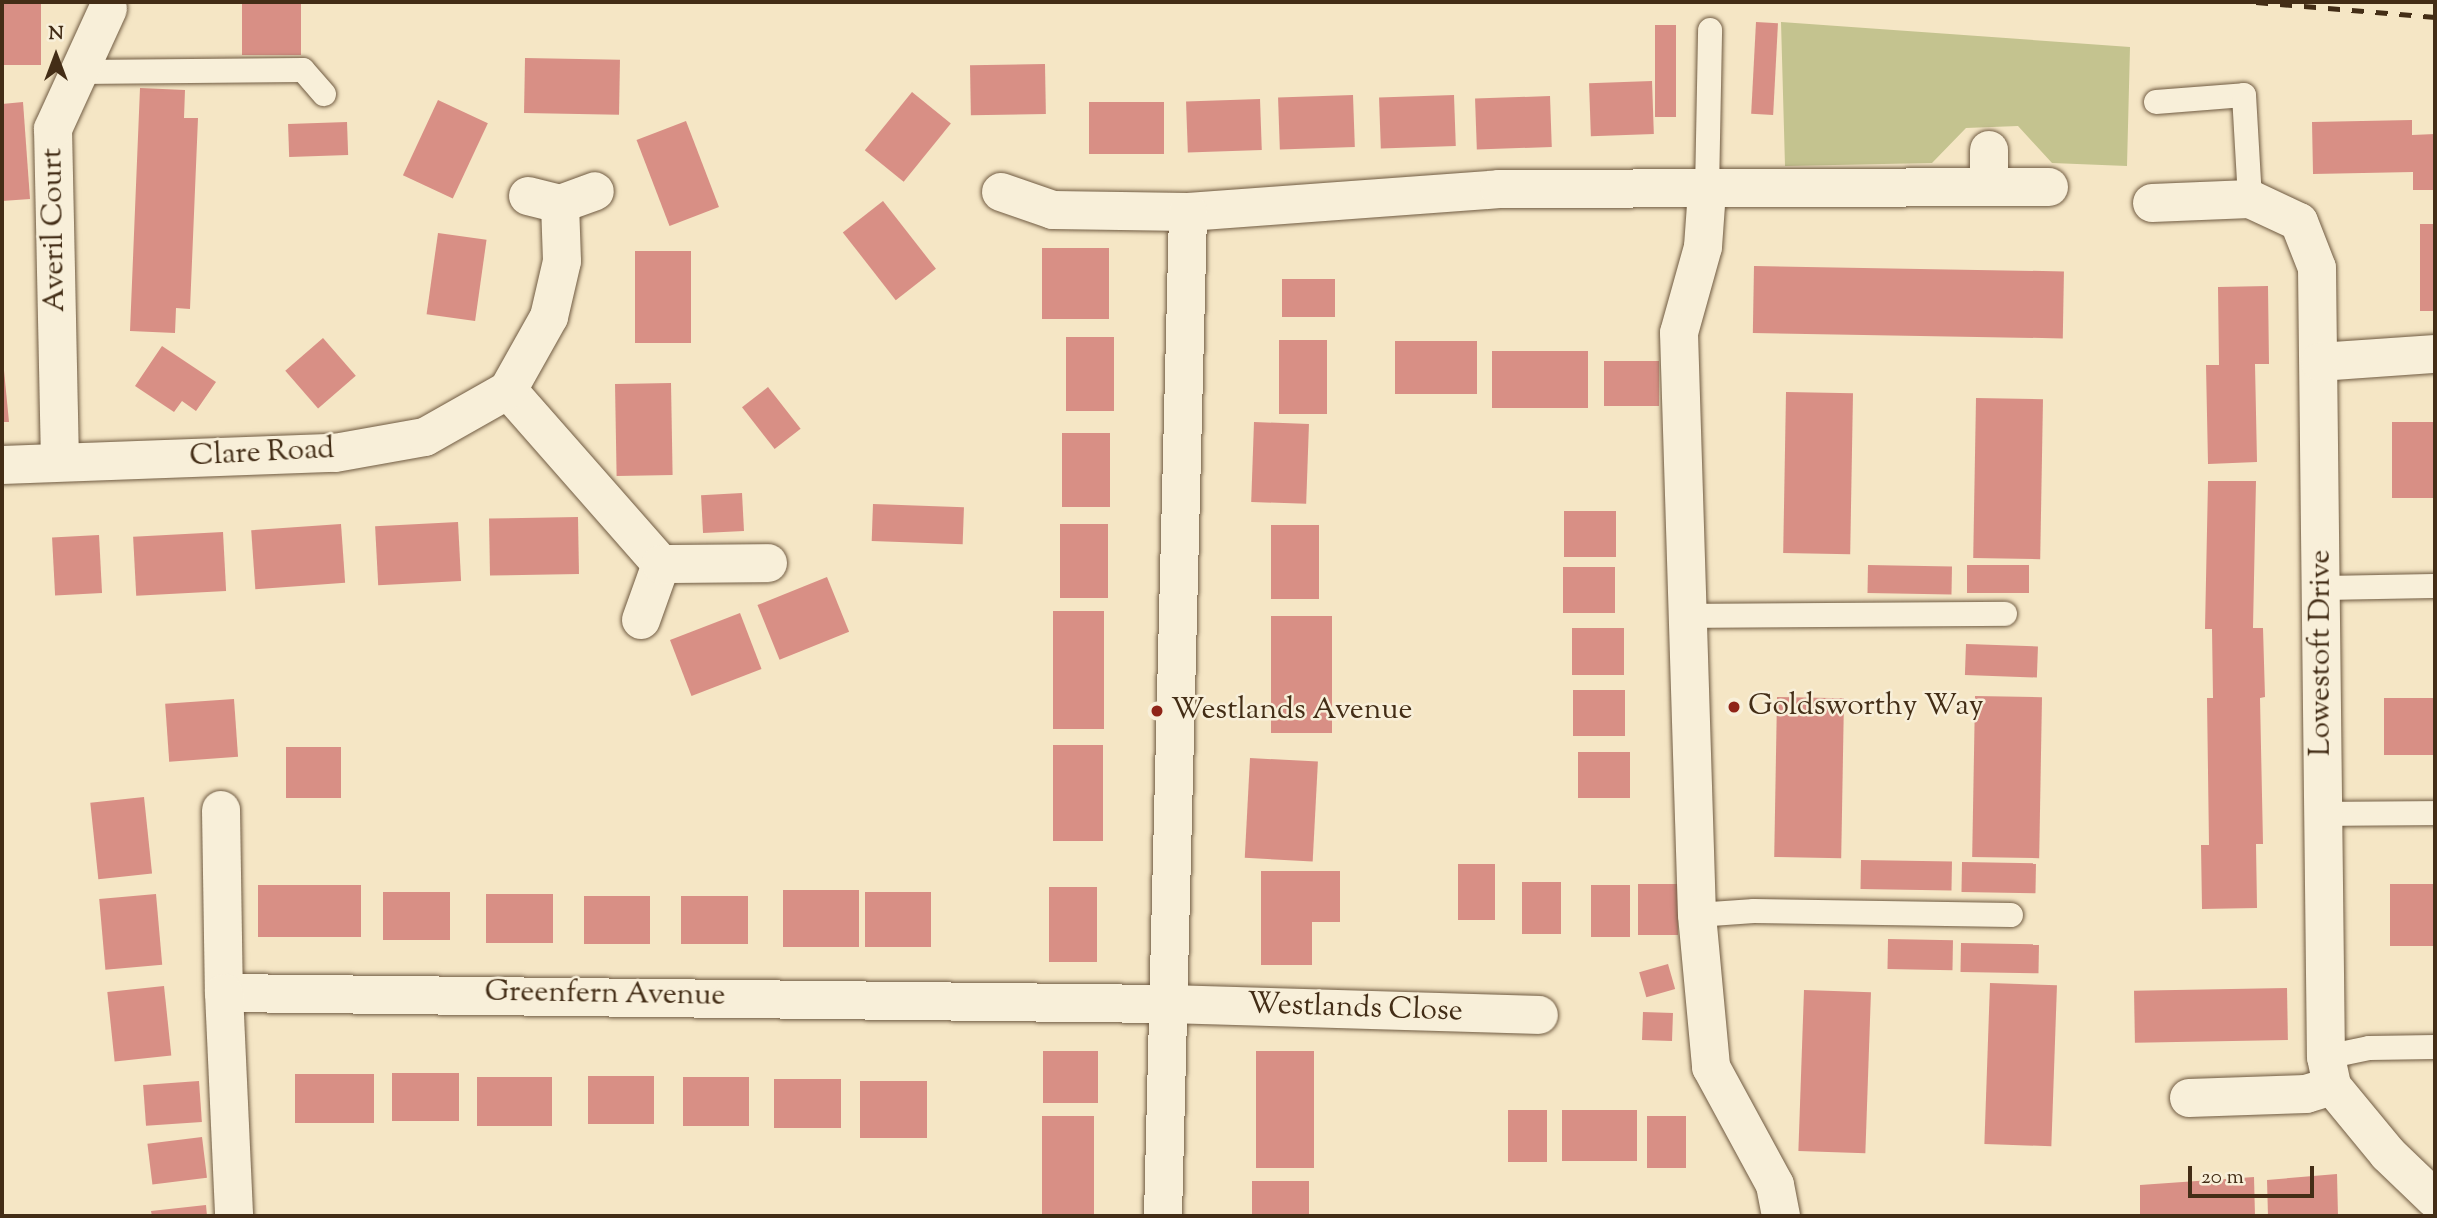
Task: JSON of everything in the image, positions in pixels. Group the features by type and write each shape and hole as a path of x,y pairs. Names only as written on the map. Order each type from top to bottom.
{"street":[{"name":"Averil Court","path":"60,462 53,129 108,9"},
{"path":"1001,192 1053,210 1188,212 1499,189 1706,191 1989,169 2049,187"},
{"path":"1706,191 1703,247 1679,333 1697,915 1711,1067 1775,1185 1781,1216"},
{"path":"561,197 562,261 549,317 508,390 661,564 768,563"},
{"name":"Lowestoft Drive","path":"2152,203 2250,199 2299,222 2317,268 2323,814 2329,1071"},
{"path":"1163,1216 1188,212"},
{"path":"2320,362 2435,354"},
{"name":"Clare Road","path":"2,465 335,453 425,437 508,390"},
{"path":"641,620 661,564"},
{"path":"221,810 224,993 234,1216"},
{"name":"Greenfern Avenue","path":"224,993 1170,1004"},
{"name":"Westlands Close","path":"1170,1004 1539,1015"},
{"path":"2189,1098 2306,1094 2329,1071 2388,1154 2435,1199"}],"lane":[{"path":"1706,191 1710,30"},
{"path":"79,72 303,70 324,94"},
{"path":"2156,102 2244,95 2250,199"},
{"path":"2322,588 2435,586"},
{"path":"1686,616 2005,614"},
{"path":"2323,814 2435,813"},
{"path":"1697,915 1754,911 2011,915"},
{"path":"2329,1071 2369,1048 2435,1047"}],"shaded area":[{"path":"1781,22 2130,47 2127,166 2052,163 2018,126 1966,128 1932,163 1785,166"}],"building":[{"path":"2,2 41,2 41,65 2,65"},
{"path":"242,2 301,2 301,55 242,55"},
{"path":"1756,22 1778,23 1773,115 1751,114"},
{"path":"1655,25 1676,25 1676,117 1655,117"},
{"path":"525,58 620,60 619,115 524,113"},
{"path":"1045,64 1046,114 971,115 970,65"},
{"path":"1652,81 1654,134 1591,136 1589,83"},
{"path":"140,88 185,90 184,118 198,118 190,309 176,308 175,333 130,331"},
{"path":"912,92 951,123 904,182 865,150"},
{"path":"1353,95 1355,147 1280,150 1278,98"},
{"path":"1454,95 1456,146 1381,149 1379,98"},
{"path":"1550,96 1552,147 1477,150 1475,99"},
{"path":"1260,99 1262,150 1188,153 1186,102"},
{"path":"438,100 488,123 453,198 403,175"},
{"path":"23,102 30,199 2,201 2,104"},
{"path":"1089,102 1164,102 1164,154 1089,154"},
{"path":"2412,120 2412,135 2435,134 2435,190 2413,190 2413,172 2313,174 2312,122"},
{"path":"686,121 719,207 669,226 637,140"},
{"path":"347,122 348,155 289,157 288,124"},
{"path":"883,201 936,269 896,300 843,232"},
{"path":"2420,224 2435,224 2435,311 2420,311"},
{"path":"438,233 487,240 475,321 427,314"},
{"path":"1042,248 1109,248 1109,319 1042,319"},
{"path":"635,251 691,251 691,343 635,343"},
{"path":"1754,266 2064,271 2063,338 1753,333"},
{"path":"1282,279 1335,279 1335,317 1282,317"},
{"path":"2268,286 2269,364 2255,364 2257,462 2208,464 2206,365 2219,365 2218,287"},
{"path":"1066,337 1114,337 1114,411 1066,411"},
{"path":"323,338 356,376 318,409 285,371"},
{"path":"1279,340 1327,340 1327,414 1279,414"},
{"path":"1395,341 1477,341 1477,394 1395,394"},
{"path":"162,346 216,382 196,411 182,401 174,412 135,386"},
{"path":"2,350 9,422 2,422"},
{"path":"1492,351 1588,351 1588,408 1492,408"},
{"path":"1604,361 1659,361 1659,406 1604,406"},
{"path":"671,383 673,475 617,476 615,384"},
{"path":"768,387 801,429 775,449 742,407"},
{"path":"1786,392 1853,393 1850,554 1783,553"},
{"path":"1976,398 2043,399 2040,559 1973,558"},
{"path":"1254,422 1309,424 1306,504 1251,502"},
{"path":"2392,422 2435,422 2435,498 2392,498"},
{"path":"1062,433 1110,433 1110,507 1062,507"},
{"path":"2208,481 2256,481 2253,628 2263,628 2265,697 2260,698 2263,844 2256,844 2257,908 2202,909 2201,845 2209,845 2207,698 2213,698 2212,629 2205,629"},
{"path":"742,493 744,531 703,533 701,495"},
{"path":"873,504 964,507 963,544 872,541"},
{"path":"1564,511 1616,511 1616,557 1564,557"},
{"path":"578,517 579,574 490,576 489,519"},
{"path":"458,522 461,581 378,585 375,526"},
{"path":"341,524 345,583 255,589 251,530"},
{"path":"1060,524 1108,524 1108,598 1060,598"},
{"path":"1271,525 1319,525 1319,599 1271,599"},
{"path":"223,532 226,591 136,596 133,537"},
{"path":"99,535 102,593 55,595 52,537"},
{"path":"1868,565 1952,566 1951,594 1868,593"},
{"path":"1967,565 2029,565 2029,593 1967,593"},
{"path":"1563,567 1615,567 1615,613 1563,613"},
{"path":"827,577 849,632 780,660 757,605"},
{"path":"1053,611 1104,611 1104,729 1053,729"},
{"path":"740,613 762,669 691,696 670,640"},
{"path":"1271,616 1332,616 1332,733 1271,733"},
{"path":"1572,628 1624,628 1624,675 1572,675"},
{"path":"1966,644 2038,647 2037,677 1965,675"},
{"path":"1573,690 1625,690 1625,736 1573,736"},
{"path":"1975,696 2042,697 2039,858 1972,857"},
{"path":"1777,697 1844,698 1841,858 1774,857"},
{"path":"2384,698 2435,698 2435,755 2384,755"},
{"path":"234,699 238,757 169,762 165,704"},
{"path":"1053,745 1103,745 1103,841 1053,841"},
{"path":"286,747 341,747 341,798 286,798"},
{"path":"1578,752 1630,752 1630,798 1578,798"},
{"path":"1250,758 1318,762 1313,861 1245,858"},
{"path":"144,797 152,874 98,879 90,803"},
{"path":"1861,860 1952,862 1951,891 1860,889"},
{"path":"1962,862 2036,863 2035,893 1961,892"},
{"path":"1458,864 1495,864 1495,920 1458,920"},
{"path":"1261,871 1340,871 1340,922 1312,922 1312,965 1261,965"},
{"path":"1522,882 1561,882 1561,934 1522,934"},
{"path":"1638,884 1678,884 1678,935 1638,935"},
{"path":"2390,884 2435,884 2435,946 2390,946"},
{"path":"258,885 361,885 361,937 258,937"},
{"path":"1591,885 1630,885 1630,937 1591,937"},
{"path":"1049,887 1097,887 1097,962 1049,962"},
{"path":"783,890 859,890 859,947 783,947"},
{"path":"383,892 450,892 450,940 383,940"},
{"path":"865,892 931,892 931,947 865,947"},
{"path":"156,894 162,965 105,970 99,899"},
{"path":"486,894 553,894 553,943 486,943"},
{"path":"584,896 650,896 650,944 584,944"},
{"path":"681,896 748,896 748,944 681,944"},
{"path":"1888,939 1953,940 1952,970 1887,969"},
{"path":"1961,943 2039,944 2038,973 1960,972"},
{"path":"1668,964 1675,989 1646,997 1639,972"},
{"path":"1990,983 2057,985 2051,1146 1984,1144"},
{"path":"164,986 171,1056 115,1062 107,992"},
{"path":"2287,988 2288,1040 2135,1043 2134,991"},
{"path":"1804,990 1871,992 1865,1153 1798,1151"},
{"path":"1643,1012 1673,1013 1672,1041 1642,1040"},
{"path":"1043,1051 1098,1051 1098,1103 1043,1103"},
{"path":"1256,1051 1314,1051 1314,1168 1256,1168"},
{"path":"392,1073 459,1073 459,1121 392,1121"},
{"path":"295,1074 374,1074 374,1123 295,1123"},
{"path":"588,1076 654,1076 654,1124 588,1124"},
{"path":"477,1077 552,1077 552,1126 477,1126"},
{"path":"683,1077 749,1077 749,1126 683,1126"},
{"path":"774,1079 841,1079 841,1128 774,1128"},
{"path":"199,1081 202,1122 146,1126 143,1085"},
{"path":"860,1081 927,1081 927,1138 860,1138"},
{"path":"1508,1110 1547,1110 1547,1162 1508,1162"},
{"path":"1562,1110 1637,1110 1637,1161 1562,1161"},
{"path":"1042,1116 1094,1116 1094,1216 1042,1216"},
{"path":"1647,1116 1686,1116 1686,1168 1647,1168"},
{"path":"202,1137 207,1178 152,1184 147,1144"},
{"path":"2337,1174 2338,1216 2268,1216 2267,1180"},
{"path":"2254,1177 2255,1216 2140,1216 2140,1185"},
{"path":"1252,1181 1309,1181 1309,1216 1252,1216"},
{"path":"206,1205 207,1216 152,1216 151,1211"}],"railway":[{"path":"2256,2 2435,17"}],"place":[{"name":"Goldsworthy Way","path":"1734,707"},
{"name":"Westlands Avenue","path":"1157,711"}]}
